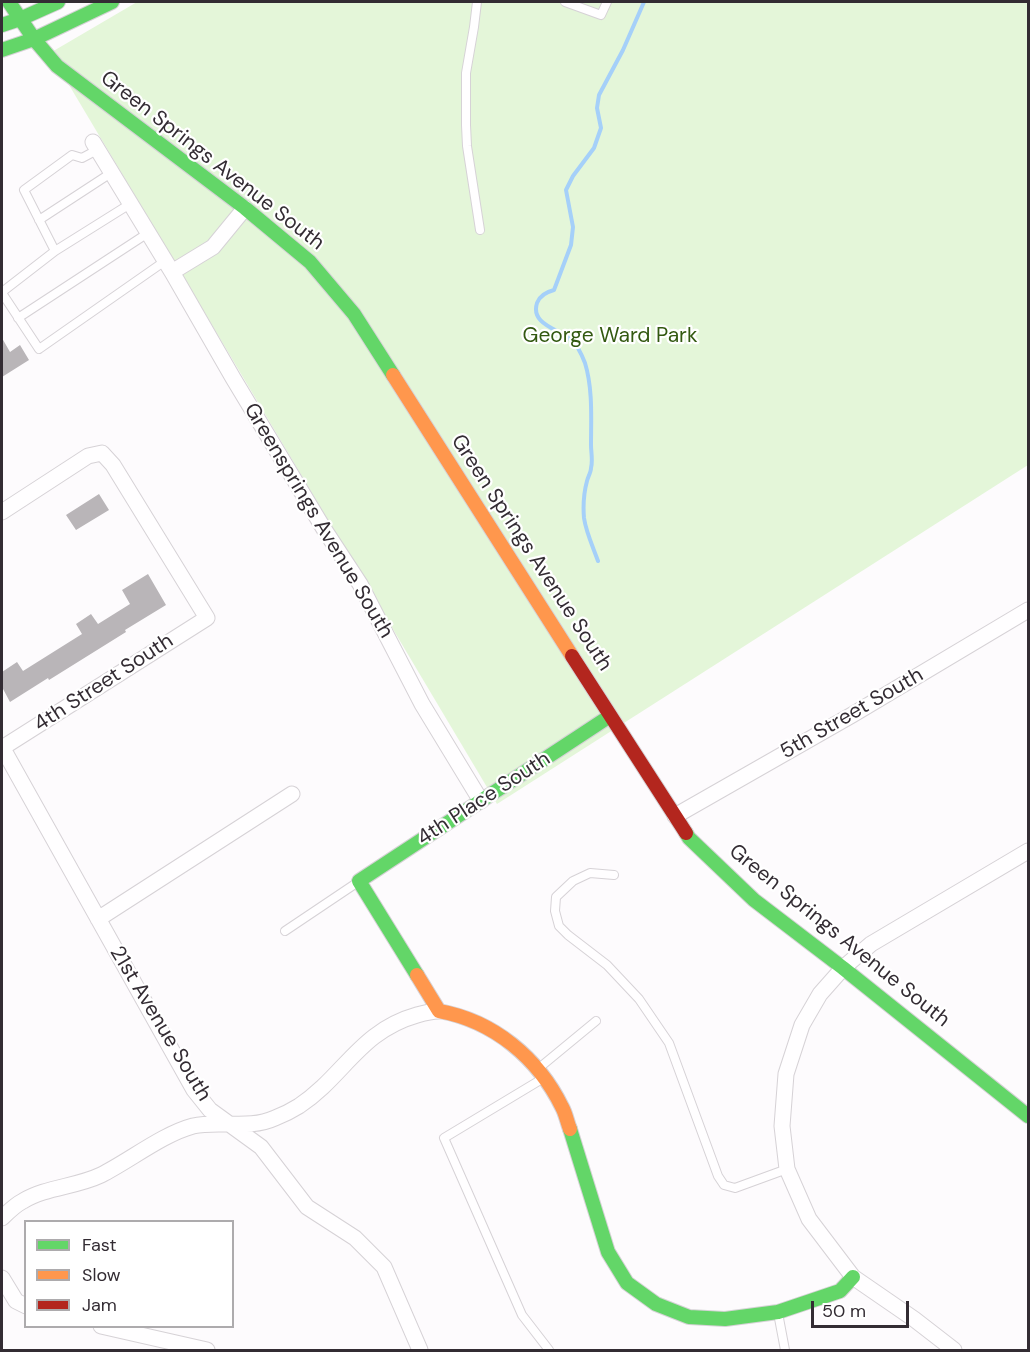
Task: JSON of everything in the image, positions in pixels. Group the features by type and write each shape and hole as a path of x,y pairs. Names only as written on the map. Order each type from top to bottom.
{"street":[{"name":"Green Springs Avenue South","path":"9,2 34,39 57,66 245,208 310,262 354,314 689,838 753,900 843,968 1029,1116"},
{"path":"2,25 58,2"},
{"path":"2,50 34,39 112,2"},
{"name":"Greensprings Avenue South","path":"95,146 324,529 360,584 422,704 481,801"},
{"path":"169,267 213,247 245,208"},
{"name":"4th Street South","path":"2,512 88,456 102,453 113,465 207,618 2,748"},
{"name":"5th Street South","path":"675,816 1029,610"},
{"name":"4th Place South","path":"359,881 610,716"},
{"name":"21st Avenue South","path":"2,748 194,1090 210,1110 261,1147 308,1207 355,1238 384,1267 420,1350"},
{"path":"98,919 292,794"},
{"path":"954,1350 853,1277 809,1219 787,1169 782,1126 786,1074 802,1025 820,994 843,968 871,944 1029,851"},
{"path":"359,881 439,1011"},
{"path":"2,1218 22,1201 102,1175 190,1127 272,1120 298,1106 331,1078 372,1037 386,1027 408,1018 439,1011 456,1014 492,1030 509,1041 541,1073 563,1108 608,1252 627,1283 656,1304 689,1317 724,1319 778,1312 840,1291 853,1277"},
{"path":"2,1278 16,1300 24,1305"},
{"path":"110,1328 207,1350"}],"lane":[{"path":"477,2 466,73 466,125 480,230"},
{"path":"565,2 601,15 607,2"},
{"path":"55,251 24,190 72,155 82,158 95,146"},
{"path":"39,220 111,173"},
{"path":"130,204 55,251 2,292 18,318 39,348 169,267"},
{"path":"18,318 148,233"},
{"path":"614,875 590,873 573,881 556,897 555,910 559,926 607,965 639,999 669,1043 718,1176 724,1185 735,1188 787,1169"},
{"path":"285,931 359,881"},
{"path":"549,1350 522,1316 444,1138 541,1073 596,1021"},
{"path":"778,1312 785,1350"}],"green space":[{"name":"George Ward Park","path":"137,2 1028,2 1028,465 497,804 50,53"}],"building":[{"path":"2,338 10,352 20,345 29,360 2,377"},
{"path":"99,494 109,510 76,530 66,515"},
{"path":"148,574 166,605 49,680 48,678 10,702 2,687 2,672 17,662 23,671 82,634 76,624 91,614 98,624 130,604 122,590"}],"waterway":[{"path":"598,561 584,518 585,490 592,462 588,373 579,350 571,340 547,326 538,317 536,310 540,298 554,290 571,245 573,227 566,190 573,176 594,148 601,128 597,108 599,95 623,50 644,2"}],"traffic: fast":[{"path":"9,2 34,39 57,66 245,208 310,262 354,314 393,375"},
{"path":"2,25 58,2"},
{"path":"2,50 34,39 112,2"},
{"path":"417,975 359,881 610,716"},
{"path":"686,833 754,900 1028,1116"},
{"path":"570,1129 608,1252 627,1283 656,1304 689,1317 725,1319 778,1312 840,1291 853,1277"}],"traffic: slow":[{"path":"393,375 572,656"},
{"path":"417,975 439,1011 478,1023 512,1044 527,1058 552,1089 570,1129"}],"traffic: jam":[{"path":"572,656 686,833"}]}
